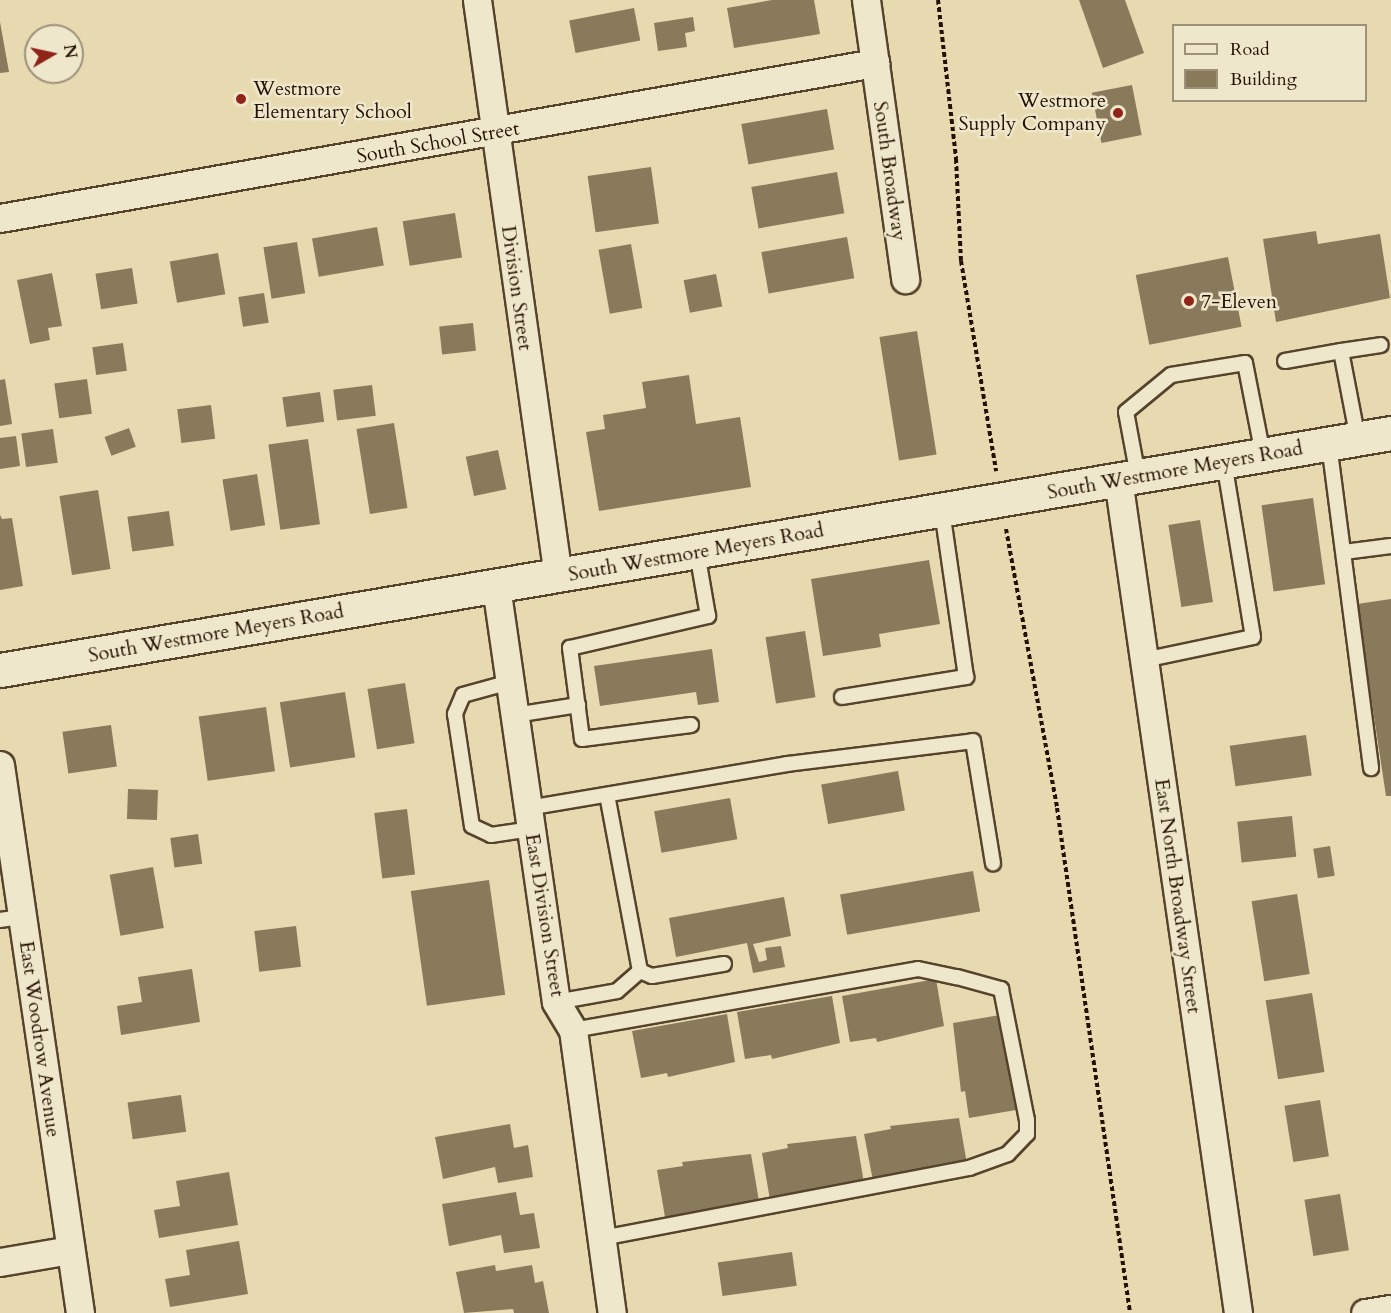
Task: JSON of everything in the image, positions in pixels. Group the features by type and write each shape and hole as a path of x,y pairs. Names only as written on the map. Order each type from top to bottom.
{"street":[{"name":"Division Street","path":"477,0 558,576"},
{"name":"South Broadway","path":"866,0 905,279"},
{"name":"South School Street","path":"0,218 495,133 875,63"},
{"name":"South Westmore Meyers Road","path":"0,670 1391,433"},
{"name":"East North Broadway Street","path":"1128,478 1144,660 1239,1313"},
{"name":"East Division Street","path":"496,586 556,1002 573,1030 612,1313"},
{"name":"East Woodrow Avenue","path":"0,765 11,919 80,1313"},
{"path":"0,1262 70,1250"},
{"path":"1365,1313 1391,1309"}],"lane":[{"path":"1285,361 1381,345"},
{"path":"1341,351 1344,552 1371,768"},
{"path":"1128,478 1126,412 1171,375 1181,373 1245,363 1263,455"},
{"path":"1144,660 1253,637 1224,462"},
{"path":"842,697 966,676 942,510"},
{"path":"1344,552 1391,546"},
{"path":"692,725 582,739 570,648 708,616 696,552"},
{"path":"510,682 463,695 455,714 472,826 491,835 530,819 607,795 788,764 973,741 993,863"},
{"path":"515,715 578,705"},
{"path":"607,795 640,971"},
{"path":"640,971 652,976 724,964"},
{"path":"573,1030 918,969 957,976 1001,989 1027,1120 1027,1134 1008,1154 969,1168 602,1238"},
{"path":"556,1002 617,991 640,971"}],"path":[{"path":"938,0 956,159 961,261 995,466"},
{"path":"1006,532 1058,808 1130,1313"}],"building":[{"path":"772,0 814,0 820,34 734,48 727,8"},
{"path":"1079,0 1125,0 1144,53 1103,68"},
{"path":"634,8 640,40 576,53 569,21"},
{"path":"693,17 695,31 685,33 687,47 658,51 654,23"},
{"path":"0,22 9,72 0,73"},
{"name":"Westmore Supply Company","path":"1132,85 1142,135 1101,143 1092,93"},
{"path":"827,109 834,149 748,164 741,124"},
{"path":"651,167 659,223 596,232 588,176"},
{"path":"837,172 844,213 759,228 751,187"},
{"path":"455,213 462,257 410,266 403,221"},
{"path":"377,227 384,265 319,277 312,238"},
{"path":"1316,231 1318,244 1380,234 1390,298 1276,322 1263,239"},
{"path":"847,237 854,278 769,293 761,252"},
{"path":"297,242 305,293 272,299 263,247"},
{"path":"631,244 642,308 610,314 599,250"},
{"path":"218,253 225,294 177,303 170,262"},
{"name":"7-Eleven","path":"1228,257 1242,327 1149,345 1136,275"},
{"path":"132,268 138,304 101,309 95,274"},
{"path":"52,273 62,326 48,328 50,340 30,344 17,280"},
{"path":"716,274 722,306 690,313 684,280"},
{"path":"264,293 269,323 243,327 238,297"},
{"path":"473,323 476,351 442,354 439,327"},
{"path":"917,331 937,454 899,460 879,337"},
{"path":"123,343 127,371 96,375 92,347"},
{"path":"689,375 696,424 740,417 751,487 599,511 586,432 605,429 603,415 646,408 642,382"},
{"path":"5,379 12,424 0,426 0,380"},
{"path":"87,379 92,414 59,418 54,384"},
{"path":"372,385 376,416 337,421 333,390"},
{"path":"320,392 324,422 287,427 282,397"},
{"path":"211,405 215,439 181,443 177,409"},
{"path":"394,423 407,508 370,514 356,429"},
{"path":"129,428 136,447 111,456 105,437"},
{"path":"53,429 58,463 26,467 21,433"},
{"path":"16,436 20,466 0,469 0,438"},
{"path":"308,439 320,524 280,530 268,445"},
{"path":"498,450 506,489 474,496 466,457"},
{"path":"257,474 265,525 231,531 222,479"},
{"path":"98,490 111,569 72,575 59,496"},
{"path":"1313,498 1325,584 1274,591 1262,505"},
{"path":"169,511 174,546 132,552 127,517"},
{"path":"0,515 2,519 12,518 23,586 0,590"},
{"path":"1200,520 1213,602 1181,607 1168,525"},
{"path":"929,560 940,624 879,634 881,647 823,656 811,579"},
{"path":"1391,599 1391,796 1386,796 1357,604"},
{"path":"805,631 815,697 776,703 765,637"},
{"path":"712,649 719,702 698,705 696,692 600,706 594,666"},
{"path":"405,683 415,743 377,749 367,689"},
{"path":"345,692 355,757 290,768 280,702"},
{"path":"266,707 275,771 208,781 199,716"},
{"path":"111,725 117,767 68,773 62,732"},
{"path":"1306,735 1312,776 1235,786 1230,746"},
{"path":"898,771 905,810 828,824 821,785"},
{"path":"128,789 158,790 157,820 127,819"},
{"path":"730,798 737,839 661,853 654,811"},
{"path":"407,809 415,875 382,879 374,813"},
{"path":"1292,816 1296,857 1242,863 1237,822"},
{"path":"198,834 202,864 174,868 170,838"},
{"path":"1330,846 1335,876 1318,878 1313,849"},
{"path":"153,867 164,928 120,936 110,875"},
{"path":"973,871 980,911 847,935 840,894"},
{"path":"489,880 505,995 427,1006 411,891"},
{"path":"1297,894 1310,974 1264,981 1252,901"},
{"path":"784,897 791,936 753,944 759,962 767,960 765,948 781,946 785,967 753,973 747,943 676,957 669,918"},
{"path":"296,926 301,967 259,972 254,931"},
{"path":"192,969 200,1022 121,1035 117,1006 142,1002 138,977"},
{"path":"936,979 944,1026 877,1042 876,1038 850,1042 842,996"},
{"path":"1312,993 1325,1072 1278,1079 1266,1000"},
{"path":"832,996 840,1043 772,1059 771,1055 745,1059 737,1012"},
{"path":"727,1014 735,1062 668,1077 667,1073 641,1078 632,1031"},
{"path":"1000,1015 1016,1110 969,1118 965,1091 961,1092 953,1023"},
{"path":"181,1095 186,1132 133,1139 128,1103"},
{"path":"1320,1100 1329,1156 1293,1162 1284,1106"},
{"path":"959,1118 967,1164 873,1181 864,1134 891,1129 890,1126"},
{"path":"510,1124 514,1148 528,1145 533,1177 498,1183 495,1167 443,1179 435,1137"},
{"path":"856,1136 864,1183 770,1200 762,1153 788,1148 787,1144"},
{"path":"751,1154 759,1201 665,1217 657,1170 683,1166 682,1162"},
{"path":"229,1172 238,1225 159,1238 154,1210 180,1206 176,1181"},
{"path":"516,1192 520,1215 534,1213 540,1248 504,1253 501,1235 449,1246 442,1204"},
{"path":"1340,1194 1349,1250 1313,1256 1304,1200"},
{"path":"239,1241 248,1294 170,1307 165,1279 190,1275 186,1250"},
{"path":"792,1252 797,1286 722,1296 718,1262"},
{"path":"495,1265 496,1271 532,1265 535,1283 543,1281 549,1313 514,1313 513,1309 464,1313 456,1272"}],"place":[{"name":"Westmore Elementary School","path":"241,99"},
{"name":"Westmore Supply Company","path":"1118,113"},
{"name":"7-Eleven","path":"1189,301"}]}
